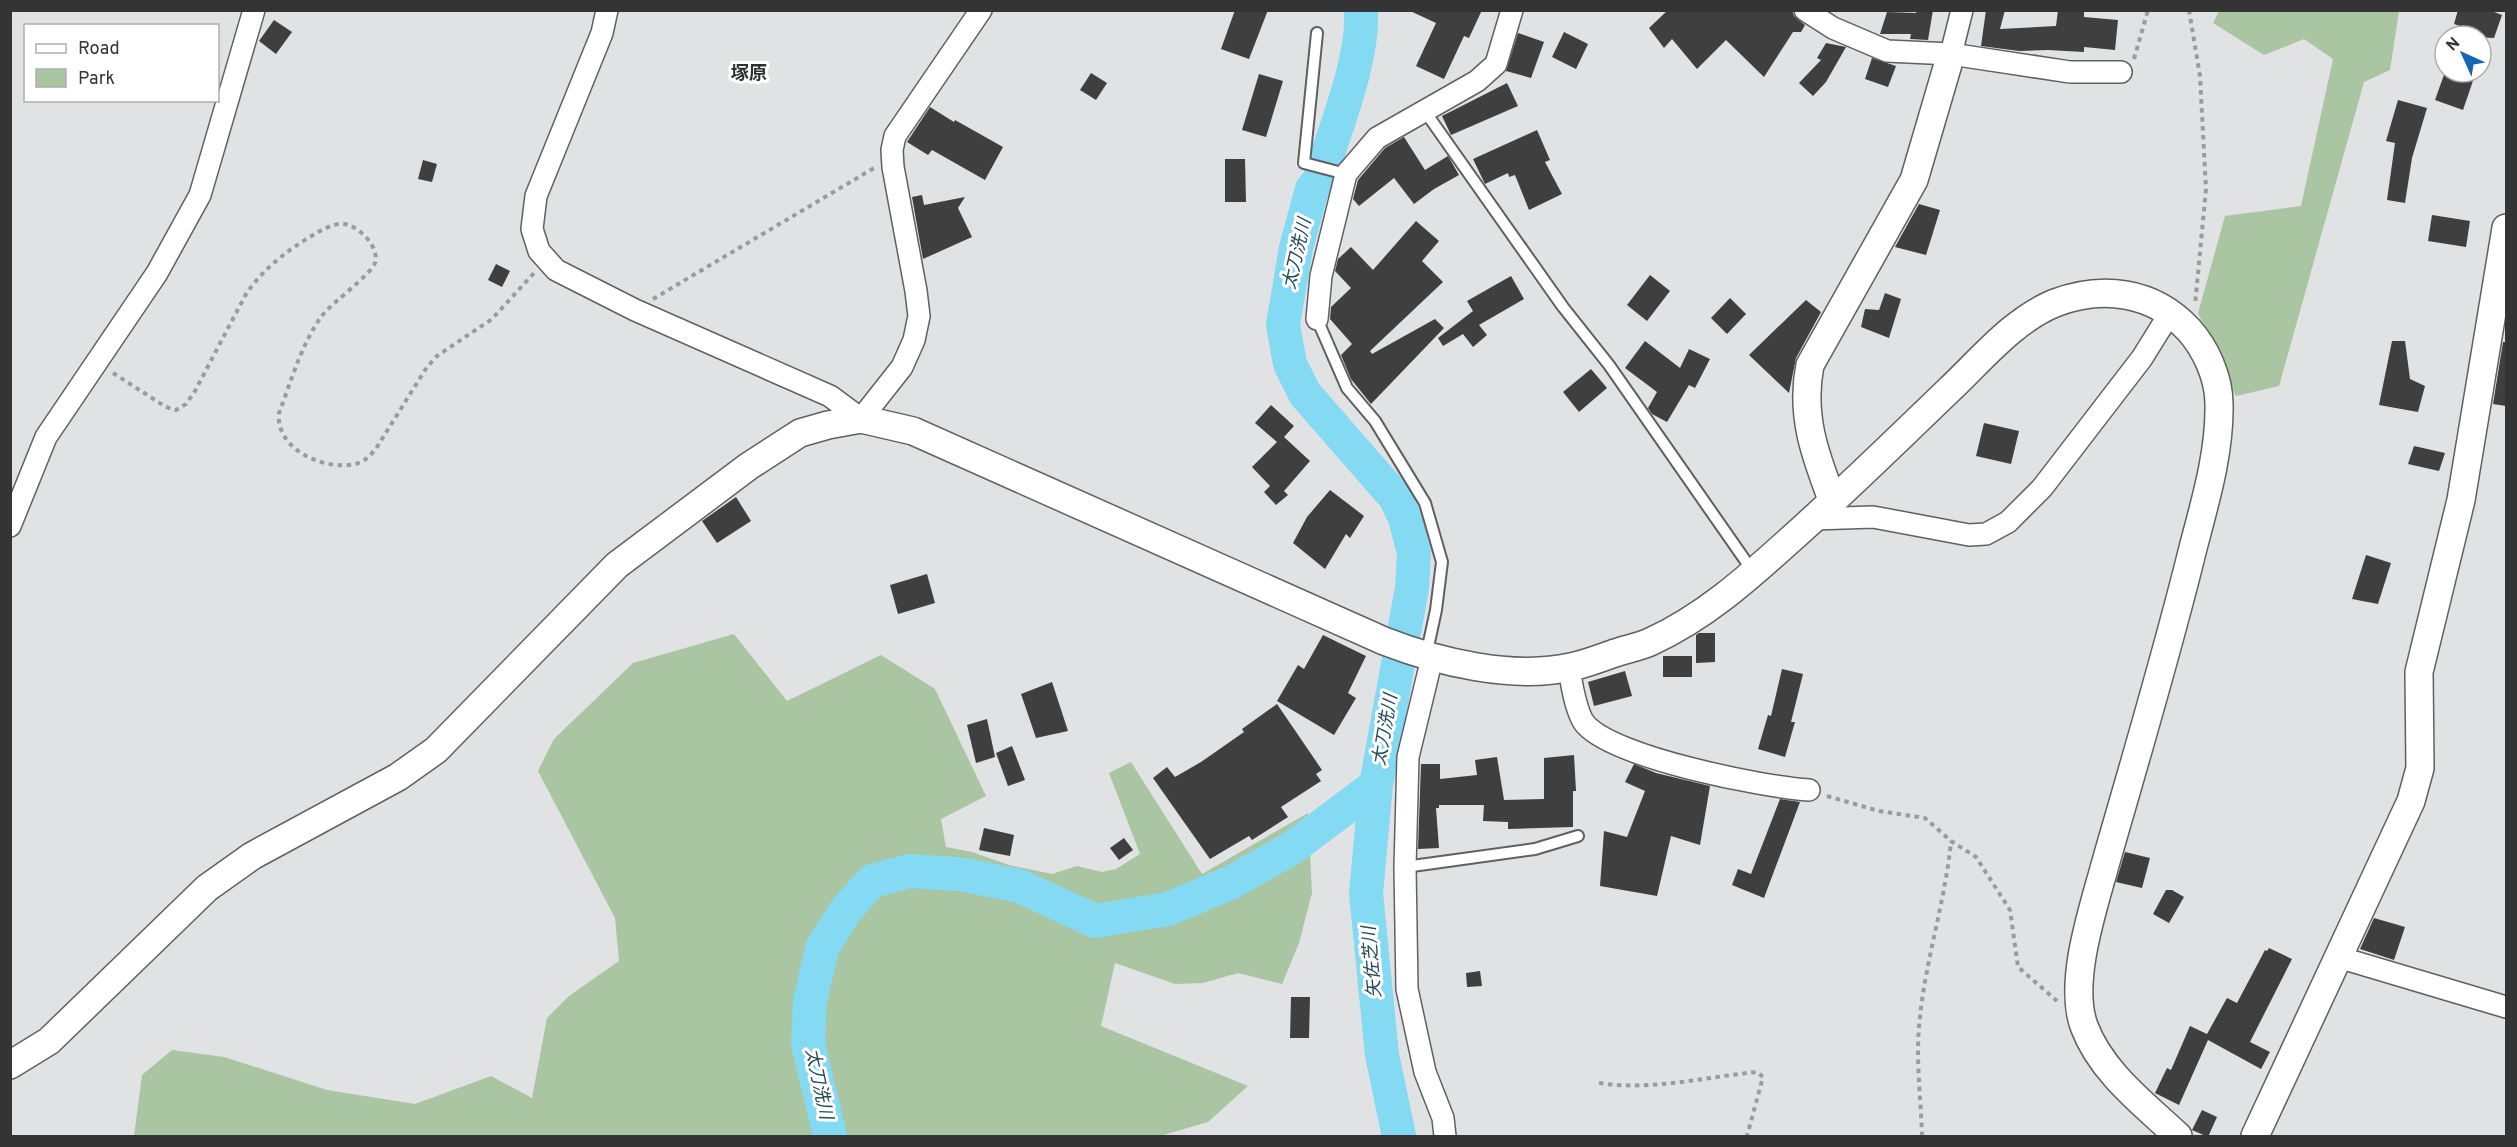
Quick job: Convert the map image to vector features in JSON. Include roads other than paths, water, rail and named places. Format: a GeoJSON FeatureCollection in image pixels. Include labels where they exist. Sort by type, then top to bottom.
{"type":"FeatureCollection","features":[{"type":"Feature","properties":{"kind":"street"},"geometry":{"type":"LineString","coordinates":[[10,526],[46,437],[157,273],[200,195],[254,10]]}},
{"type":"Feature","properties":{"kind":"street"},"geometry":{"type":"LineString","coordinates":[[607,10],[602,33],[536,196],[532,229],[539,251],[556,270],[635,310],[831,396],[861,419]]}},
{"type":"Feature","properties":{"kind":"street"},"geometry":{"type":"LineString","coordinates":[[861,419],[902,367],[914,340],[919,316],[892,150],[895,136],[981,10]]}},
{"type":"Feature","properties":{"kind":"street"},"geometry":{"type":"LineString","coordinates":[[1317,319],[1321,276],[1346,174],[1377,138],[1477,81],[1496,64],[1512,10]]}},
{"type":"Feature","properties":{"kind":"street"},"geometry":{"type":"LineString","coordinates":[[1805,10],[1833,28],[1887,51],[1951,54],[2070,72],[2121,72]]}},
{"type":"Feature","properties":{"kind":"street"},"geometry":{"type":"LineString","coordinates":[[1823,510],[1809,427],[1806,388],[1810,365],[1914,180],[1962,10]]}},
{"type":"Feature","properties":{"kind":"street"},"geometry":{"type":"LineString","coordinates":[[2255,1137],[2411,801],[2420,768],[2419,672],[2461,500],[2506,228]]}},
{"type":"Feature","properties":{"kind":"street"},"geometry":{"type":"LineString","coordinates":[[10,1065],[49,1041],[207,888],[252,855],[398,777],[436,750],[617,565],[741,472],[800,433],[861,419],[913,431],[1383,641],[1426,656],[1481,668],[1531,670],[1570,668],[1648,642],[1699,615],[1754,573],[2015,327],[2051,304],[2089,293],[2127,293],[2179,321],[2207,354],[2219,402],[2212,469],[2187,575],[2091,917],[2079,977],[2083,1024],[2102,1059],[2126,1087],[2178,1137]]}},
{"type":"Feature","properties":{"kind":"street"},"geometry":{"type":"LineString","coordinates":[[1823,510],[1969,535],[1986,534],[2008,522],[2042,488],[2142,358],[2179,321]]}},
{"type":"Feature","properties":{"kind":"street"},"geometry":{"type":"LineString","coordinates":[[1426,656],[1408,757],[1405,867],[1407,990],[1425,1072],[1443,1118],[1445,1137]]}},
{"type":"Feature","properties":{"kind":"street"},"geometry":{"type":"LineString","coordinates":[[1570,668],[1570,679],[1584,724],[1623,747],[1673,763],[1783,788],[1809,790]]}},
{"type":"Feature","properties":{"kind":"street"},"geometry":{"type":"LineString","coordinates":[[2337,957],[2506,1007]]}},
{"type":"Feature","properties":{"kind":"lane"},"geometry":{"type":"LineString","coordinates":[[1317,33],[1304,163],[1346,174]]}},
{"type":"Feature","properties":{"kind":"lane"},"geometry":{"type":"LineString","coordinates":[[1423,110],[1563,307],[1609,365],[1754,573]]}},
{"type":"Feature","properties":{"kind":"lane"},"geometry":{"type":"LineString","coordinates":[[1317,319],[1347,388],[1374,422],[1425,503],[1442,562],[1436,610],[1426,656]]}},
{"type":"Feature","properties":{"kind":"lane"},"geometry":{"type":"LineString","coordinates":[[1405,867],[1535,849],[1578,836]]}},
{"type":"Feature","properties":{"kind":"waterway","name":"太刀洗川"},"geometry":{"type":"LineString","coordinates":[[1361,10],[1361,30],[1353,73],[1319,181],[1312,189],[1296,248],[1283,325],[1290,364],[1305,394],[1395,497],[1405,518],[1414,553],[1412,588],[1376,785],[1366,893],[1382,1055],[1399,1136]]}},
{"type":"Feature","properties":{"kind":"waterway","name":"太刀洗川"},"geometry":{"type":"LineString","coordinates":[[830,1136],[808,1044],[810,1001],[822,948],[846,910],[872,881],[910,871],[960,874],[1019,886],[1095,921],[1168,909],[1232,882],[1292,848],[1376,785]]}},
{"type":"Feature","properties":{"kind":"district","name":"塚原"},"geometry":{"type":"Point","coordinates":[749,74]}},
{"type":"Feature","properties":{"kind":"water label","name":"矢佐芝川"},"geometry":{"type":"Point","coordinates":[1373,962]}}]}
